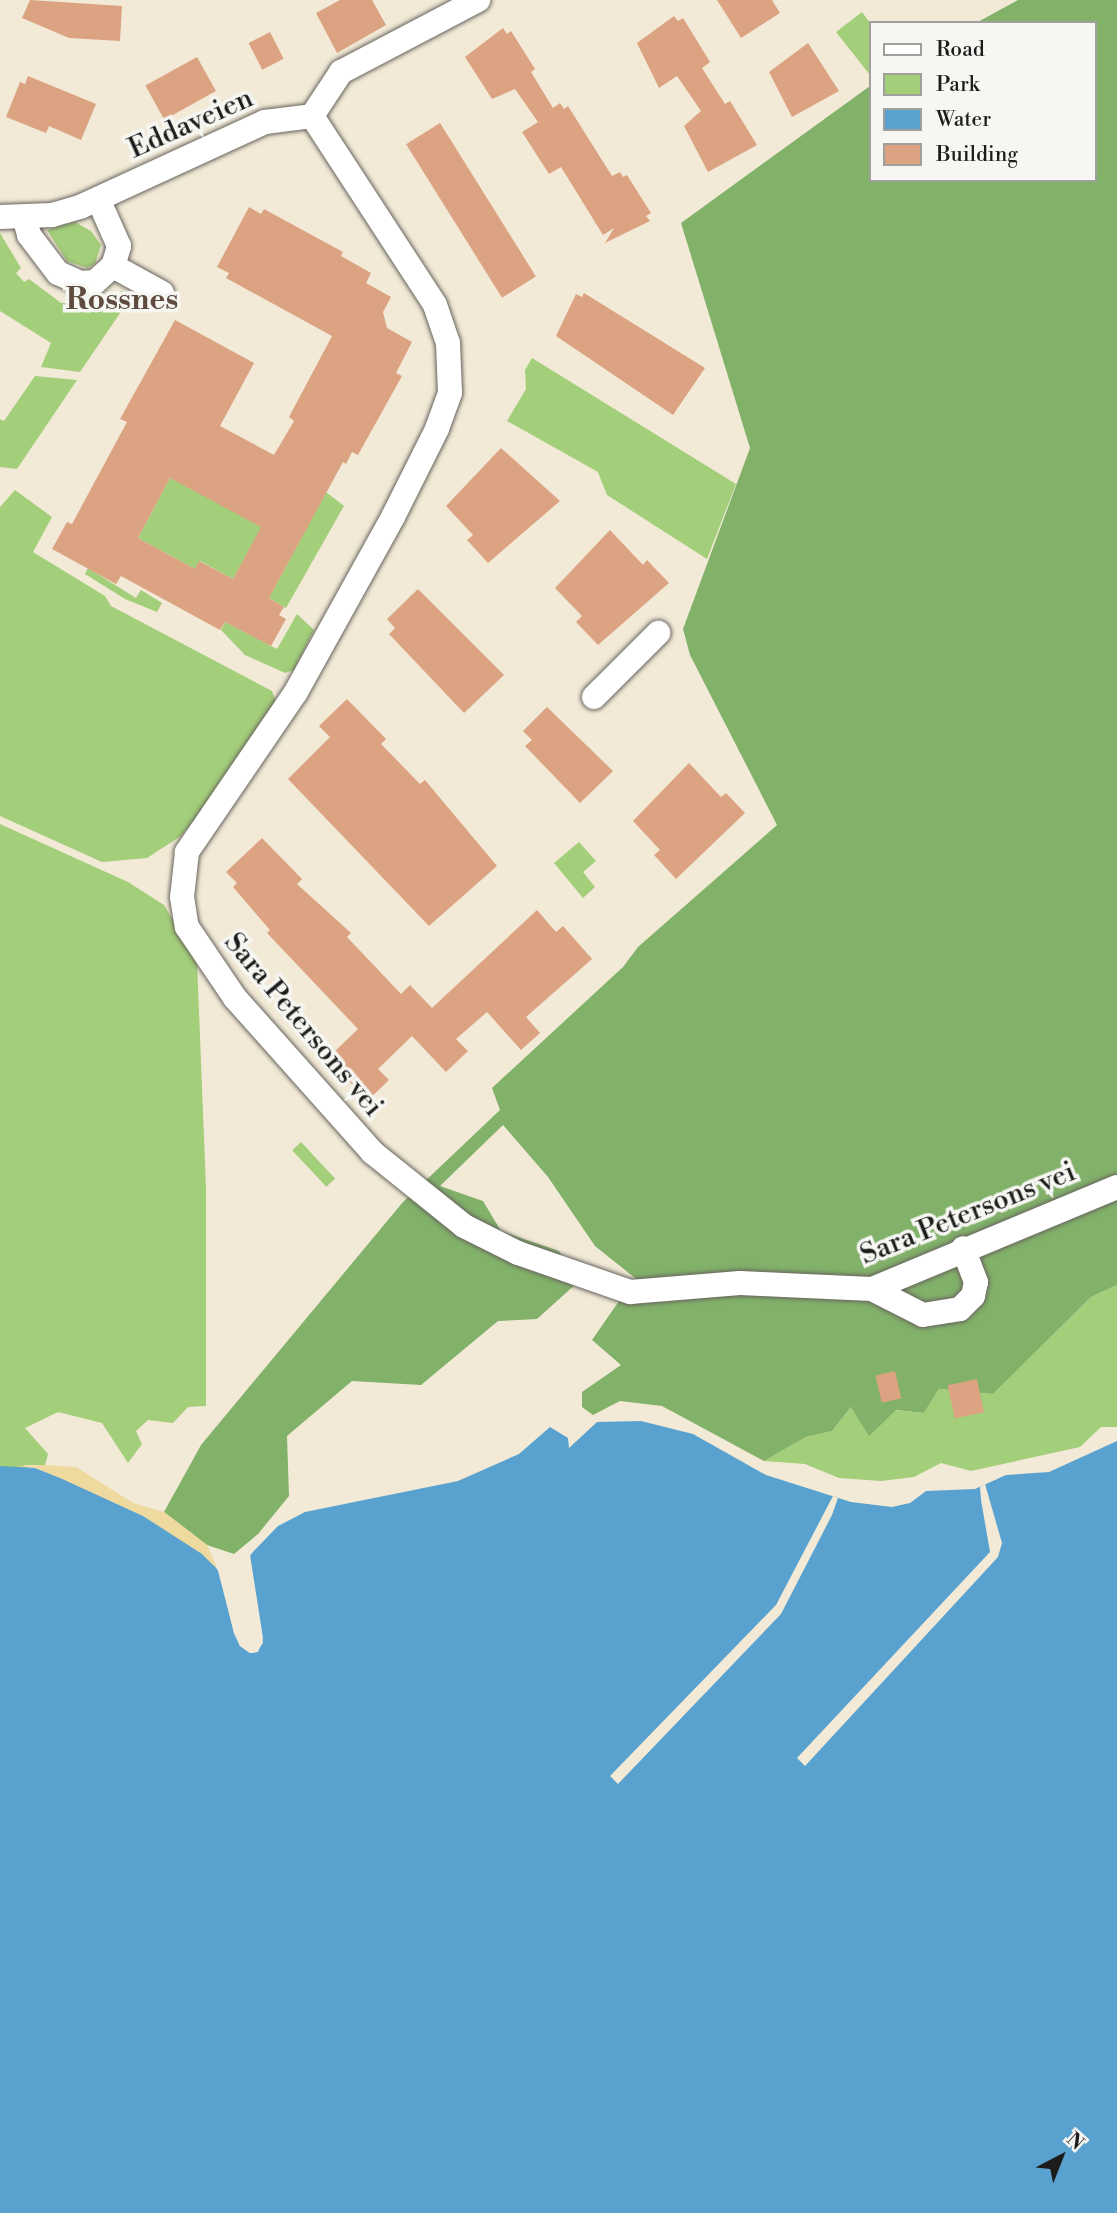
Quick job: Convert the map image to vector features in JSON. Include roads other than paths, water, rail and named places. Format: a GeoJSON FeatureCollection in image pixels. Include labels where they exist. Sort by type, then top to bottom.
{"type":"FeatureCollection","features":[{"type":"Feature","properties":{"kind":"street"},"geometry":{"type":"LineString","coordinates":[[312,116],[341,72],[478,0]]}},
{"type":"Feature","properties":{"kind":"street","name":"Eddaveien"},"geometry":{"type":"LineString","coordinates":[[12,217],[52,215],[99,201],[265,122],[312,116]]}},
{"type":"Feature","properties":{"kind":"street","name":"Sara Petersons vei"},"geometry":{"type":"LineString","coordinates":[[312,116],[435,305],[448,343],[450,393],[437,429],[393,517],[296,692],[192,841],[182,897],[187,927],[235,998],[339,1118],[384,1163],[480,1236],[592,1282],[629,1292],[740,1283],[872,1289],[963,1248],[1117,1188]]}},
{"type":"Feature","properties":{"kind":"street"},"geometry":{"type":"LineString","coordinates":[[99,201],[119,246],[113,266],[162,293]]}},
{"type":"Feature","properties":{"kind":"street","name":"Eddaveien"},"geometry":{"type":"LineString","coordinates":[[12,217],[65,278],[95,282],[113,266]]}},
{"type":"Feature","properties":{"kind":"street"},"geometry":{"type":"LineString","coordinates":[[594,696],[658,633]]}},
{"type":"Feature","properties":{"kind":"street"},"geometry":{"type":"LineString","coordinates":[[872,1289],[923,1315],[960,1309],[968,1304],[976,1282],[963,1248]]}},
{"type":"Feature","properties":{"kind":"water"},"geometry":{"type":"Polygon","coordinates":[[[641,1421],[693,1434],[766,1475],[851,1502],[892,1507],[910,1503],[926,1491],[975,1489],[1006,1475],[1049,1472],[1117,1441],[1117,2213],[0,2213],[0,1466],[35,1468],[60,1478],[143,1516],[202,1554],[220,1572],[234,1633],[240,1646],[250,1653],[258,1652],[263,1638],[250,1555],[278,1526],[305,1512],[458,1481],[519,1454],[550,1427],[568,1438],[569,1448],[597,1422],[641,1421]]]}},
{"type":"Feature","properties":{"kind":"district","name":"Rossnes"},"geometry":{"type":"Point","coordinates":[122,300]}}]}
